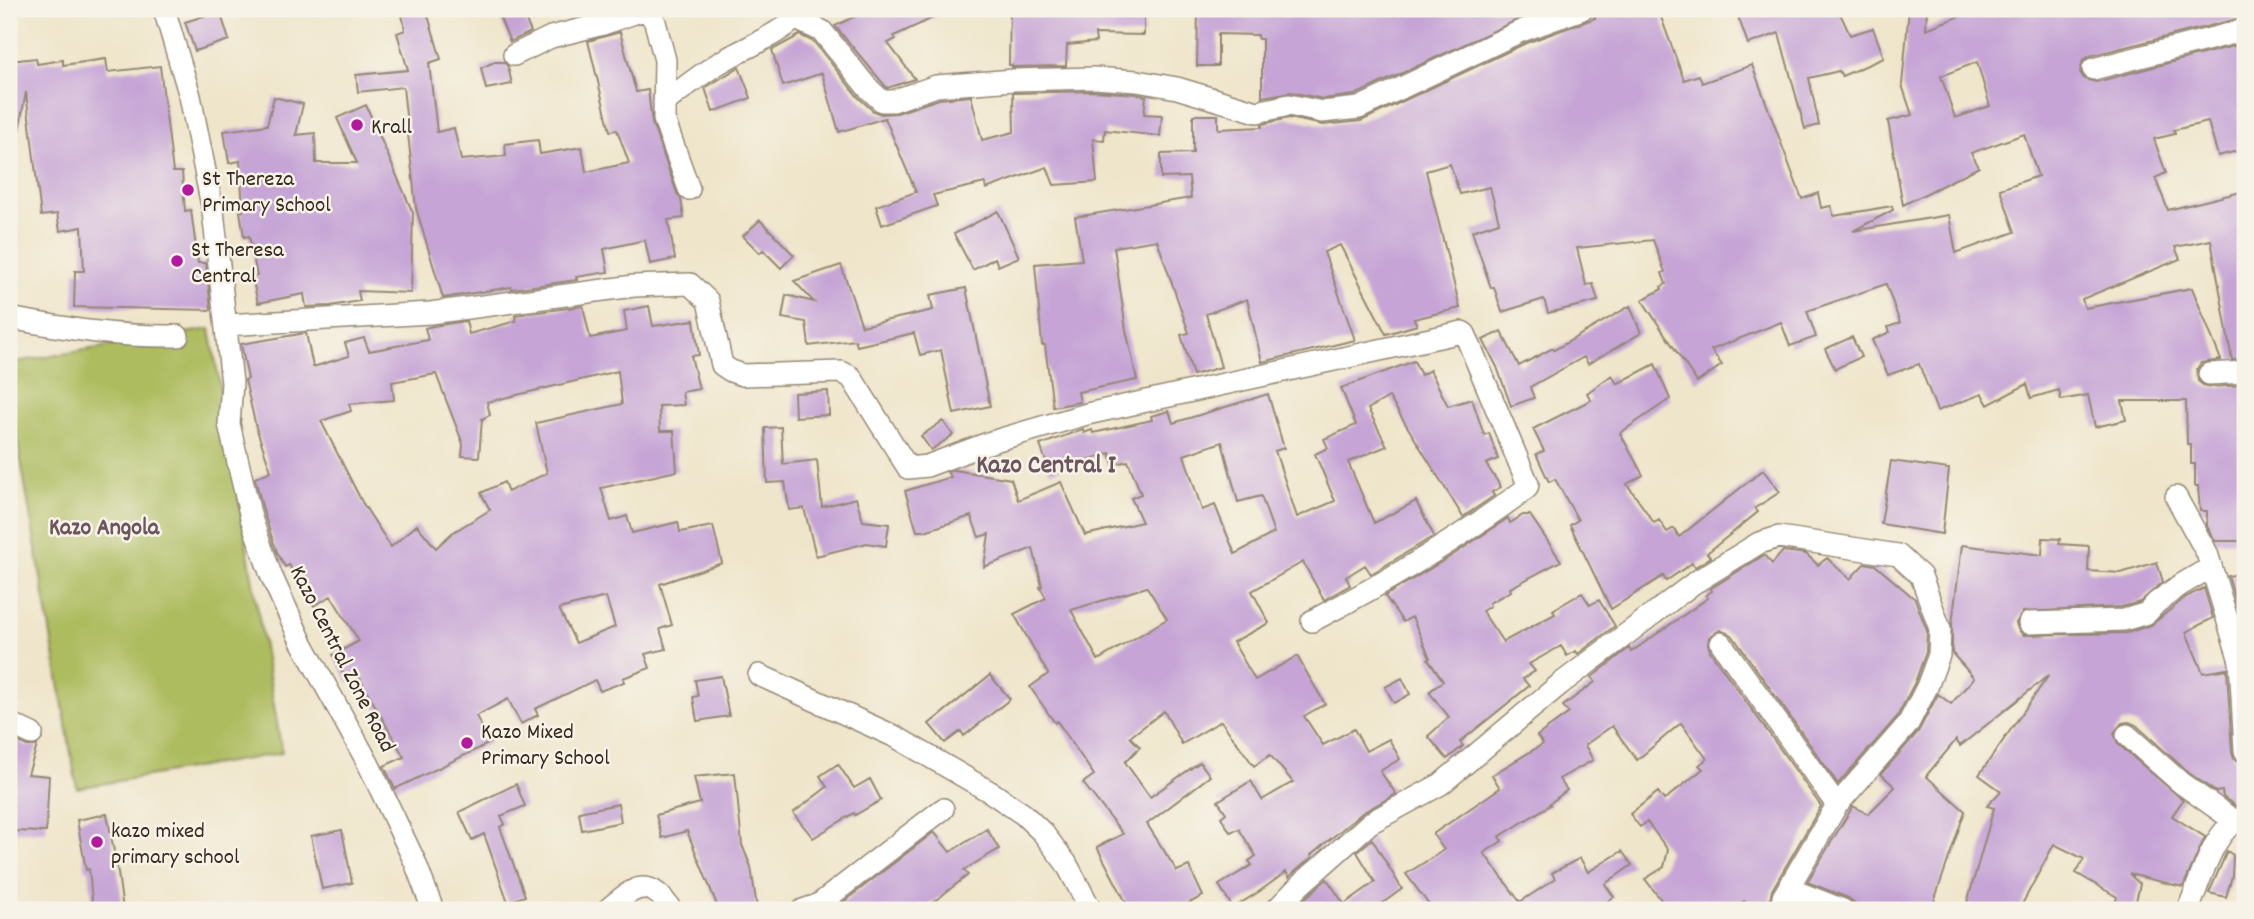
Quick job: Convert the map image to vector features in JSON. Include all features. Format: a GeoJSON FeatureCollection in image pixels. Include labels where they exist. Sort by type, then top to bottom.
{"type":"FeatureCollection","features":[{"type":"Feature","properties":{"kind":"street"},"geometry":{"type":"LineString","coordinates":[[514,55],[551,37],[647,9],[655,22],[665,60],[664,119],[689,189]]}},
{"type":"Feature","properties":{"kind":"street"},"geometry":{"type":"LineString","coordinates":[[664,103],[724,60],[765,39],[801,14],[822,31],[862,82],[882,102],[893,101],[936,86],[1094,78],[1137,81],[1177,88],[1256,112],[1289,105],[1322,112],[1359,108],[1521,30],[1582,9]]}},
{"type":"Feature","properties":{"kind":"street","name":"Kazo Central Zone Road"},"geometry":{"type":"LineString","coordinates":[[172,10],[213,211],[232,383],[229,424],[251,518],[267,563],[301,641],[368,763],[415,862],[433,910]]}},
{"type":"Feature","properties":{"kind":"street"},"geometry":{"type":"LineString","coordinates":[[2093,69],[2245,30]]}},
{"type":"Feature","properties":{"kind":"street"},"geometry":{"type":"LineString","coordinates":[[226,325],[429,313],[634,286],[690,284],[708,301],[722,365],[743,375],[841,372],[851,377],[908,468],[927,466],[991,442],[1087,414],[1462,332],[1476,358],[1528,484],[1527,488],[1477,525],[1370,591],[1312,621]]}},
{"type":"Feature","properties":{"kind":"street"},"geometry":{"type":"LineString","coordinates":[[9,318],[108,335],[178,336]]}},
{"type":"Feature","properties":{"kind":"street"},"geometry":{"type":"LineString","coordinates":[[2209,374],[2245,372]]}},
{"type":"Feature","properties":{"kind":"street"},"geometry":{"type":"LineString","coordinates":[[2176,497],[2207,553],[2242,661],[2245,751]]}},
{"type":"Feature","properties":{"kind":"street"},"geometry":{"type":"LineString","coordinates":[[1276,910],[1370,823],[1441,784],[1559,685],[1694,583],[1759,543],[1779,537],[1898,555],[1921,576],[1940,629],[1939,655],[1927,687],[1908,724],[1837,805],[1782,904]]}},
{"type":"Feature","properties":{"kind":"street"},"geometry":{"type":"LineString","coordinates":[[2029,623],[2124,620],[2136,617],[2147,613],[2179,586],[2211,567]]}},
{"type":"Feature","properties":{"kind":"street"},"geometry":{"type":"LineString","coordinates":[[1721,642],[1837,805]]}},
{"type":"Feature","properties":{"kind":"street"},"geometry":{"type":"LineString","coordinates":[[759,676],[896,737],[1023,814],[1043,833],[1066,863],[1091,910]]}},
{"type":"Feature","properties":{"kind":"street"},"geometry":{"type":"LineString","coordinates":[[9,723],[32,734]]}},
{"type":"Feature","properties":{"kind":"street"},"geometry":{"type":"LineString","coordinates":[[2127,735],[2180,783],[2241,819]]}},
{"type":"Feature","properties":{"kind":"street"},"geometry":{"type":"LineString","coordinates":[[803,910],[818,905],[943,808]]}},
{"type":"Feature","properties":{"kind":"street"},"geometry":{"type":"LineString","coordinates":[[2188,910],[2216,844],[2228,826],[2241,819]]}},
{"type":"Feature","properties":{"kind":"street"},"geometry":{"type":"LineString","coordinates":[[607,910],[633,889],[643,888],[655,890],[671,910]]}},
{"type":"Feature","properties":{"kind":"street"},"geometry":{"type":"LineString","coordinates":[[1782,904],[1800,893],[1843,910]]}},
{"type":"Feature","properties":{"kind":"green space"},"geometry":{"type":"Polygon","coordinates":[[[210,329],[282,753],[77,788],[9,391],[9,363],[210,329]]]}},
{"type":"Feature","properties":{"kind":"building"},"geometry":{"type":"Polygon","coordinates":[[[401,9],[426,9],[441,59],[429,63],[437,132],[454,128],[461,160],[506,156],[505,144],[538,140],[540,154],[582,147],[586,172],[629,163],[617,130],[610,131],[588,41],[620,32],[636,92],[648,90],[652,123],[681,199],[684,218],[668,220],[675,259],[650,264],[645,240],[604,249],[608,272],[576,277],[577,280],[443,298],[416,208],[403,87],[358,92],[356,75],[408,70],[397,33],[405,30],[401,9]]]}},
{"type":"Feature","properties":{"kind":"building"},"geometry":{"type":"Polygon","coordinates":[[[496,9],[521,9],[531,32],[510,42],[496,9]]]}},
{"type":"Feature","properties":{"kind":"building"},"geometry":{"type":"Polygon","coordinates":[[[870,9],[952,9],[894,36],[896,39],[888,43],[915,79],[887,88],[835,26],[870,9]]]}},
{"type":"Feature","properties":{"kind":"building"},"geometry":{"type":"Polygon","coordinates":[[[1010,9],[1144,9],[1144,35],[1095,34],[1096,42],[1067,45],[1066,66],[1012,67],[1009,65],[1010,9]]]}},
{"type":"Feature","properties":{"kind":"building"},"geometry":{"type":"Polygon","coordinates":[[[1198,9],[1252,10],[1251,14],[1285,12],[1285,16],[1348,9],[1527,9],[1528,15],[1355,95],[1323,99],[1291,92],[1262,97],[1262,39],[1258,39],[1258,35],[1218,34],[1218,66],[1197,66],[1198,9]]]}},
{"type":"Feature","properties":{"kind":"building"},"geometry":{"type":"Polygon","coordinates":[[[1595,9],[1658,9],[1684,80],[1699,75],[1702,83],[1752,65],[1802,199],[1818,193],[1821,208],[1831,206],[1834,216],[1892,206],[1893,210],[1853,231],[1949,215],[1956,253],[2015,232],[2000,189],[2038,176],[2024,134],[1971,153],[1979,167],[1903,205],[1888,121],[1912,115],[1902,85],[1909,9],[1927,9],[1926,29],[1979,9],[2245,9],[2245,17],[2090,56],[2083,60],[2080,72],[2084,79],[2096,82],[2245,43],[2245,149],[2218,156],[2208,122],[2174,130],[2175,134],[2154,139],[2166,173],[2155,178],[2168,210],[2245,191],[2245,359],[2232,360],[2211,240],[2175,247],[2180,259],[2082,299],[2085,308],[2192,288],[2221,360],[2201,363],[2197,369],[2198,381],[2209,387],[2245,385],[2245,541],[2215,541],[2207,526],[2207,511],[2200,511],[2198,486],[2195,486],[2195,464],[2191,464],[2191,444],[2187,444],[2186,401],[2122,401],[2126,420],[2095,427],[2088,395],[2061,400],[2059,390],[2031,398],[2027,384],[1988,405],[1982,394],[1937,411],[1919,364],[1888,375],[1872,340],[1890,332],[1888,327],[1900,323],[1886,284],[1807,311],[1816,337],[1790,346],[1781,322],[1711,350],[1722,365],[1697,382],[1642,300],[1666,284],[1662,273],[1665,272],[1653,240],[1577,248],[1586,285],[1593,284],[1598,301],[1548,313],[1544,299],[1502,312],[1472,231],[1499,222],[1490,187],[1460,194],[1450,164],[1426,171],[1460,308],[1414,319],[1417,325],[1386,334],[1340,245],[1324,252],[1355,340],[1262,362],[1247,299],[1206,314],[1221,367],[1193,375],[1181,335],[1189,333],[1157,240],[1114,247],[1126,330],[1137,380],[1078,392],[1080,402],[1053,407],[1045,345],[1042,345],[1035,264],[1082,260],[1075,217],[1191,198],[1189,177],[1161,178],[1161,154],[1193,153],[1193,115],[1218,115],[1218,129],[1262,127],[1262,124],[1289,118],[1323,125],[1361,121],[1526,43],[1595,18],[1595,9]],[[1977,62],[1941,76],[1955,118],[1990,106],[1977,62]]]}},
{"type":"Feature","properties":{"kind":"building"},"geometry":{"type":"Polygon","coordinates":[[[1758,9],[1838,9],[1850,35],[1873,28],[1884,58],[1842,76],[1839,71],[1809,78],[1819,125],[1805,129],[1779,33],[1748,44],[1738,16],[1758,9]]]}},
{"type":"Feature","properties":{"kind":"building"},"geometry":{"type":"Polygon","coordinates":[[[220,11],[229,40],[195,51],[185,22],[220,11]]]}},
{"type":"Feature","properties":{"kind":"building"},"geometry":{"type":"Polygon","coordinates":[[[800,35],[814,42],[858,97],[873,111],[881,114],[897,113],[939,99],[971,96],[982,140],[1014,132],[1013,93],[1094,91],[1135,94],[1146,96],[1144,114],[1162,115],[1160,136],[1105,130],[1104,140],[1093,139],[1097,182],[1054,185],[1047,167],[986,189],[985,183],[933,195],[937,206],[882,225],[876,206],[916,192],[885,118],[839,132],[822,73],[783,86],[772,50],[800,35]]]}},
{"type":"Feature","properties":{"kind":"building"},"geometry":{"type":"Polygon","coordinates":[[[36,58],[37,64],[63,60],[63,65],[106,59],[108,72],[160,66],[173,172],[182,172],[185,211],[191,210],[198,263],[206,263],[211,310],[74,307],[75,271],[84,271],[82,227],[60,231],[57,214],[41,216],[26,92],[19,130],[9,130],[9,61],[36,58]]]}},
{"type":"Feature","properties":{"kind":"building"},"geometry":{"type":"Polygon","coordinates":[[[494,62],[504,62],[512,84],[486,89],[481,68],[494,62]]]}},
{"type":"Feature","properties":{"kind":"building"},"geometry":{"type":"Polygon","coordinates":[[[739,67],[751,98],[713,112],[705,88],[739,67]]]}},
{"type":"Feature","properties":{"kind":"building"},"geometry":{"type":"Polygon","coordinates":[[[274,97],[303,104],[296,135],[315,133],[316,163],[357,163],[337,118],[366,105],[413,213],[411,293],[358,291],[360,301],[330,306],[306,307],[304,294],[258,303],[252,277],[257,276],[249,236],[244,237],[240,211],[243,211],[240,161],[229,163],[224,131],[267,125],[274,97]]]}},
{"type":"Feature","properties":{"kind":"building"},"geometry":{"type":"Polygon","coordinates":[[[998,211],[1019,257],[998,266],[995,258],[973,270],[954,234],[998,211]]]}},
{"type":"Feature","properties":{"kind":"building"},"geometry":{"type":"Polygon","coordinates":[[[760,220],[794,255],[781,268],[763,250],[760,253],[743,236],[760,220]]]}},
{"type":"Feature","properties":{"kind":"building"},"geometry":{"type":"Polygon","coordinates":[[[841,265],[862,326],[933,310],[930,295],[966,288],[990,406],[954,414],[941,350],[920,355],[914,333],[857,346],[855,340],[809,346],[806,322],[782,318],[786,295],[814,302],[794,281],[841,265]]]}},
{"type":"Feature","properties":{"kind":"building"},"geometry":{"type":"Polygon","coordinates":[[[583,306],[590,338],[627,331],[624,311],[649,306],[653,326],[694,320],[699,355],[691,356],[699,389],[682,392],[684,405],[659,406],[660,431],[674,431],[677,471],[601,488],[611,521],[627,516],[632,533],[678,522],[680,532],[713,526],[722,563],[660,584],[672,625],[660,629],[666,649],[645,654],[650,668],[623,678],[624,682],[600,691],[595,680],[535,709],[538,715],[521,724],[508,699],[476,716],[490,743],[395,789],[384,766],[404,757],[359,677],[348,683],[333,655],[359,641],[331,596],[314,606],[289,565],[285,567],[277,552],[255,478],[271,471],[256,427],[245,380],[248,379],[241,344],[306,333],[313,367],[349,356],[345,343],[364,338],[369,351],[428,340],[425,328],[433,326],[466,321],[469,334],[516,321],[515,315],[583,306]],[[618,371],[487,402],[490,415],[482,419],[479,457],[462,456],[463,444],[436,374],[392,382],[394,400],[349,404],[351,411],[321,421],[362,502],[391,547],[417,525],[436,548],[452,533],[490,510],[481,493],[504,482],[508,492],[547,473],[536,423],[622,404],[618,371]],[[606,597],[559,609],[576,643],[615,627],[606,597]]]}},
{"type":"Feature","properties":{"kind":"building"},"geometry":{"type":"Polygon","coordinates":[[[1630,306],[1641,333],[1588,364],[1584,357],[1530,387],[1534,398],[1511,406],[1497,367],[1483,340],[1501,331],[1519,366],[1553,348],[1554,350],[1630,306]]]}},
{"type":"Feature","properties":{"kind":"building"},"geometry":{"type":"Polygon","coordinates":[[[1852,337],[1861,357],[1835,369],[1825,349],[1852,337]]]}},
{"type":"Feature","properties":{"kind":"building"},"geometry":{"type":"Polygon","coordinates":[[[1414,361],[1421,375],[1430,370],[1448,406],[1472,399],[1484,435],[1489,433],[1498,459],[1486,464],[1501,487],[1492,492],[1494,496],[1463,517],[1389,397],[1368,409],[1387,446],[1348,462],[1374,523],[1416,501],[1434,536],[1371,574],[1365,565],[1346,577],[1350,585],[1324,600],[1303,562],[1252,591],[1269,623],[1233,642],[1255,680],[1297,656],[1325,704],[1304,716],[1323,745],[1354,729],[1366,751],[1389,739],[1400,759],[1380,771],[1396,794],[1362,813],[1289,877],[1286,872],[1233,908],[1219,885],[1252,865],[1249,861],[1256,856],[1239,829],[1230,832],[1221,817],[1226,813],[1218,801],[1251,781],[1262,800],[1293,782],[1270,755],[1254,766],[1221,721],[1182,744],[1164,711],[1130,737],[1140,747],[1125,762],[1150,797],[1200,762],[1210,776],[1147,824],[1177,871],[1189,866],[1203,896],[1175,910],[1130,910],[1097,847],[1123,834],[1083,783],[1094,775],[1030,687],[1048,674],[1014,614],[1046,598],[1040,587],[1042,586],[1033,548],[984,567],[989,534],[979,537],[971,516],[925,531],[917,531],[905,491],[951,477],[947,472],[954,470],[1011,479],[1018,500],[1061,482],[1085,535],[1142,522],[1131,498],[1141,494],[1128,461],[1113,465],[1110,453],[1050,472],[1040,445],[1083,429],[1084,433],[1092,430],[1093,433],[1152,420],[1151,416],[1169,411],[1173,423],[1268,394],[1284,448],[1275,451],[1297,517],[1335,501],[1315,454],[1328,448],[1324,439],[1356,425],[1341,388],[1414,361]],[[1222,442],[1184,455],[1202,510],[1215,505],[1235,554],[1274,533],[1261,496],[1238,502],[1222,442]],[[1147,587],[1071,610],[1098,660],[1167,619],[1147,587]]]}},
{"type":"Feature","properties":{"kind":"building"},"geometry":{"type":"Polygon","coordinates":[[[1655,364],[1670,399],[1620,433],[1643,475],[1627,484],[1654,523],[1659,520],[1667,532],[1674,528],[1679,537],[1763,470],[1780,492],[1755,508],[1758,512],[1707,553],[1711,557],[1695,567],[1692,563],[1666,581],[1663,576],[1611,609],[1570,525],[1578,520],[1555,479],[1549,482],[1536,454],[1544,451],[1533,429],[1591,400],[1587,393],[1612,375],[1617,384],[1655,364]]]}},
{"type":"Feature","properties":{"kind":"building"},"geometry":{"type":"Polygon","coordinates":[[[828,391],[829,415],[795,417],[794,393],[828,391]]]}},
{"type":"Feature","properties":{"kind":"building"},"geometry":{"type":"Polygon","coordinates":[[[943,421],[953,435],[931,450],[921,436],[943,421]]]}},
{"type":"Feature","properties":{"kind":"building"},"geometry":{"type":"Polygon","coordinates":[[[781,427],[783,464],[817,460],[822,507],[856,498],[863,521],[889,524],[886,546],[867,543],[816,556],[804,508],[789,510],[785,482],[767,483],[765,428],[781,427]]]}},
{"type":"Feature","properties":{"kind":"building"},"geometry":{"type":"Polygon","coordinates":[[[1891,461],[1949,469],[1942,534],[1881,524],[1891,461]]]}},
{"type":"Feature","properties":{"kind":"building"},"geometry":{"type":"Polygon","coordinates":[[[1523,515],[1530,515],[1561,561],[1510,588],[1511,591],[1489,603],[1490,606],[1482,611],[1503,642],[1555,614],[1553,610],[1582,593],[1590,605],[1599,600],[1615,626],[1578,654],[1576,651],[1567,656],[1561,646],[1529,664],[1535,671],[1523,679],[1529,686],[1460,742],[1463,746],[1447,759],[1428,736],[1449,717],[1429,692],[1443,681],[1428,659],[1430,658],[1412,617],[1403,622],[1385,596],[1508,518],[1510,523],[1523,515]]]}},
{"type":"Feature","properties":{"kind":"building"},"geometry":{"type":"Polygon","coordinates":[[[2043,538],[2060,539],[2059,544],[2089,546],[2088,571],[2121,573],[2157,562],[2163,582],[2140,602],[2122,607],[2023,612],[2016,623],[2023,635],[2127,633],[2151,625],[2186,597],[2204,588],[2213,618],[2186,632],[2203,673],[2227,669],[2232,752],[2234,759],[2245,764],[2245,802],[2236,806],[2223,797],[2222,791],[2216,792],[2189,773],[2136,725],[2122,723],[2114,733],[2118,744],[2183,800],[2172,816],[2205,837],[2183,887],[2129,874],[2140,884],[2134,910],[2113,910],[2117,897],[2076,873],[2084,859],[2054,844],[2019,910],[1965,910],[1994,808],[1987,806],[2001,791],[1979,775],[2049,675],[1960,746],[1956,740],[1926,776],[1965,811],[1931,910],[1856,910],[1854,902],[1848,898],[1807,882],[1853,806],[1868,814],[1895,787],[1881,774],[1918,732],[1938,694],[1951,704],[1974,678],[1952,653],[1952,624],[1962,545],[2042,555],[2043,538]]]}},
{"type":"Feature","properties":{"kind":"building"},"geometry":{"type":"Polygon","coordinates":[[[1783,551],[1806,554],[1818,565],[1827,558],[1850,579],[1865,563],[1875,565],[1915,599],[1927,631],[1926,652],[1915,682],[1897,717],[1838,784],[1732,635],[1720,630],[1709,637],[1710,651],[1821,806],[1772,890],[1769,905],[1763,910],[1753,910],[1744,901],[1733,910],[1669,910],[1645,879],[1664,867],[1668,850],[1647,822],[1640,827],[1630,814],[1658,792],[1664,800],[1703,769],[1699,765],[1707,759],[1681,723],[1637,760],[1612,726],[1585,745],[1593,760],[1559,779],[1567,790],[1550,805],[1499,837],[1502,841],[1484,853],[1520,902],[1555,879],[1552,873],[1580,858],[1588,872],[1622,851],[1632,865],[1605,884],[1614,897],[1594,910],[1433,910],[1406,874],[1444,850],[1433,834],[1500,788],[1492,775],[1543,744],[1537,736],[1569,713],[1563,706],[1595,682],[1592,677],[1629,648],[1631,652],[1708,598],[1706,595],[1712,591],[1710,589],[1764,555],[1772,564],[1783,551]]]}},
{"type":"Feature","properties":{"kind":"building"},"geometry":{"type":"Polygon","coordinates":[[[2245,573],[2245,602],[2237,606],[2228,576],[2245,573]]]}},
{"type":"Feature","properties":{"kind":"building"},"geometry":{"type":"Polygon","coordinates":[[[990,675],[1010,699],[964,736],[961,731],[945,743],[929,724],[990,675]]]}},
{"type":"Feature","properties":{"kind":"building"},"geometry":{"type":"Polygon","coordinates":[[[721,676],[729,716],[697,721],[693,697],[698,696],[695,680],[721,676]]]}},
{"type":"Feature","properties":{"kind":"building"},"geometry":{"type":"Polygon","coordinates":[[[1402,678],[1410,694],[1394,703],[1385,687],[1402,678]]]}},
{"type":"Feature","properties":{"kind":"building"},"geometry":{"type":"Polygon","coordinates":[[[9,737],[27,746],[37,746],[28,774],[49,776],[46,832],[11,831],[9,737]]]}},
{"type":"Feature","properties":{"kind":"building"},"geometry":{"type":"Polygon","coordinates":[[[838,764],[854,788],[870,779],[881,800],[813,838],[793,813],[827,787],[820,776],[838,764]]]}},
{"type":"Feature","properties":{"kind":"building"},"geometry":{"type":"Polygon","coordinates":[[[735,773],[742,845],[751,867],[757,908],[719,910],[687,831],[662,838],[656,815],[700,803],[694,777],[735,773]]]}},
{"type":"Feature","properties":{"kind":"building"},"geometry":{"type":"Polygon","coordinates":[[[516,784],[525,806],[501,816],[505,824],[500,827],[525,896],[508,902],[484,834],[472,840],[459,812],[516,784]]]}},
{"type":"Feature","properties":{"kind":"building"},"geometry":{"type":"Polygon","coordinates":[[[618,804],[621,822],[582,830],[579,812],[618,804]]]}},
{"type":"Feature","properties":{"kind":"building"},"geometry":{"type":"Polygon","coordinates":[[[107,814],[123,910],[93,910],[89,869],[86,870],[77,820],[107,814]]]}},
{"type":"Feature","properties":{"kind":"building"},"geometry":{"type":"Polygon","coordinates":[[[987,829],[999,849],[964,870],[968,875],[923,910],[833,910],[934,832],[950,852],[987,829]]]}},
{"type":"Feature","properties":{"kind":"building"},"geometry":{"type":"Polygon","coordinates":[[[342,830],[352,883],[322,889],[311,836],[342,830]]]}},
{"type":"Feature","properties":{"kind":"building"},"geometry":{"type":"Polygon","coordinates":[[[1372,839],[1402,889],[1373,910],[1336,910],[1375,882],[1357,852],[1372,839]]]}},
{"type":"Feature","properties":{"kind":"building"},"geometry":{"type":"Polygon","coordinates":[[[2227,851],[2233,855],[2232,876],[2226,897],[2209,893],[2227,851]]]}},
{"type":"Feature","properties":{"kind":"building"},"geometry":{"type":"Polygon","coordinates":[[[1327,879],[1344,904],[1335,910],[1312,910],[1304,899],[1327,879]]]}},
{"type":"Feature","properties":{"kind":"place","name":"Krall"},"geometry":{"type":"Point","coordinates":[357,125]}},
{"type":"Feature","properties":{"kind":"place","name":"St Thereza Primary School"},"geometry":{"type":"Point","coordinates":[188,190]}},
{"type":"Feature","properties":{"kind":"place","name":"St Theresa Central"},"geometry":{"type":"Point","coordinates":[177,261]}},
{"type":"Feature","properties":{"kind":"place","name":"Kazo Mixed Primary School"},"geometry":{"type":"Point","coordinates":[467,743]}},
{"type":"Feature","properties":{"kind":"place","name":"kazo mixed primary school"},"geometry":{"type":"Point","coordinates":[97,842]}},
{"type":"Feature","properties":{"kind":"district","name":"Kazo Central I"},"geometry":{"type":"Point","coordinates":[1046,463]}},
{"type":"Feature","properties":{"kind":"district","name":"Kazo Angola"},"geometry":{"type":"Point","coordinates":[104,526]}}]}
